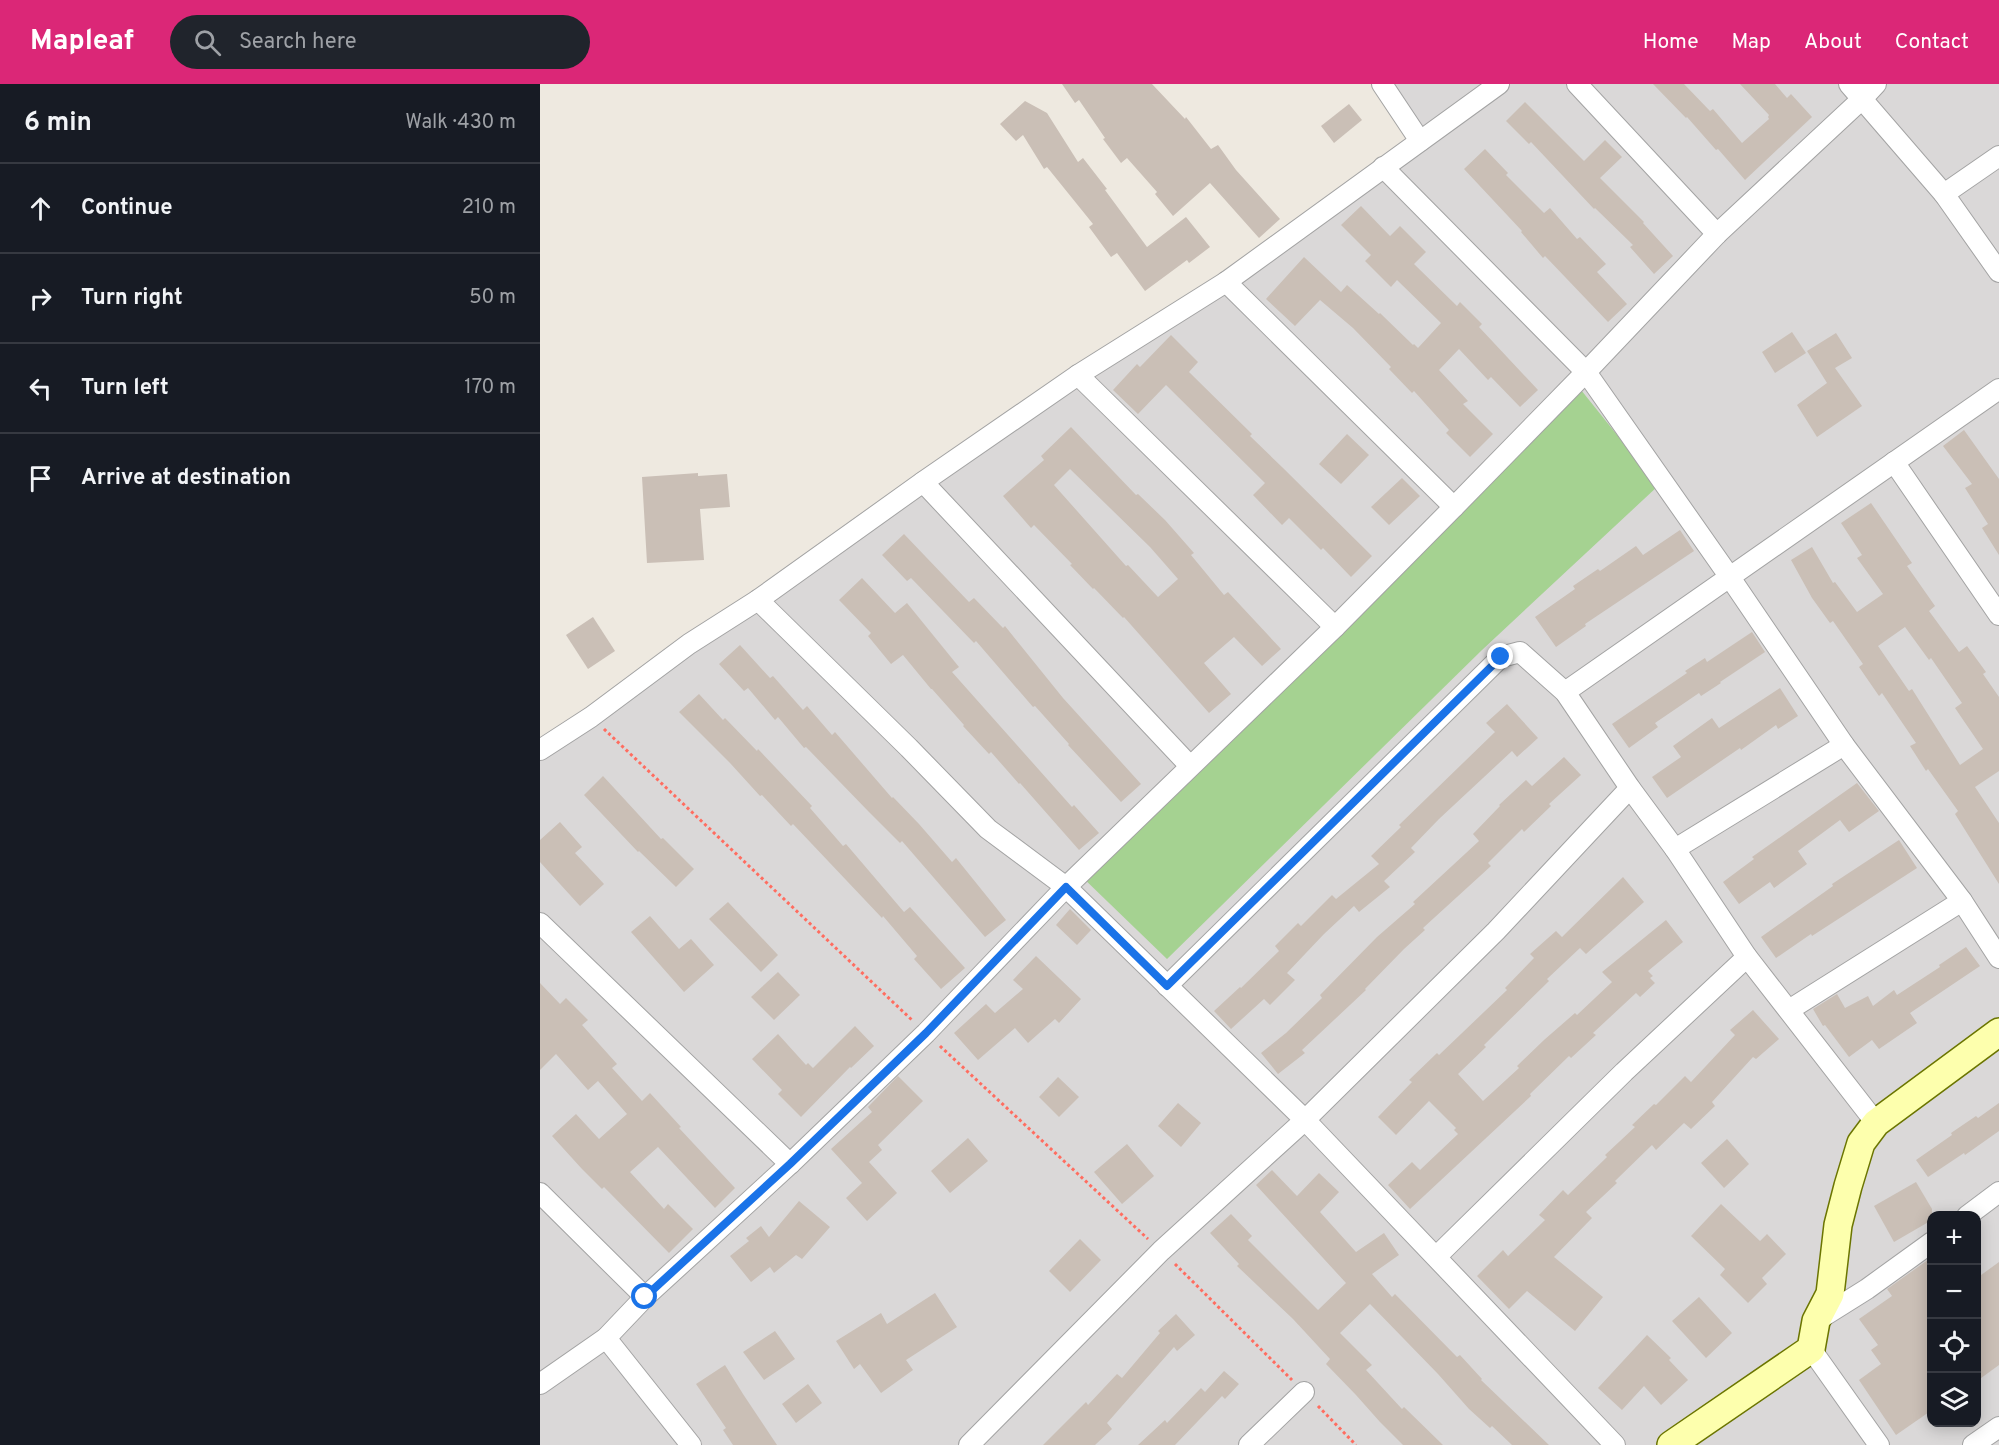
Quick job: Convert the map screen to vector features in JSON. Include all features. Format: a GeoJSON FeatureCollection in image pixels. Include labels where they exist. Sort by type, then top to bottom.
{"type":"FeatureCollection","features":[{"type":"Feature","properties":{"kind":"street"},"geometry":{"type":"LineString","coordinates":[[1382,84],[1419,141]]}},
{"type":"Feature","properties":{"kind":"street"},"geometry":{"type":"LineString","coordinates":[[540,750],[591,717],[689,644],[758,600],[1078,375],[1226,282],[1499,84]]}},
{"type":"Feature","properties":{"kind":"street"},"geometry":{"type":"LineString","coordinates":[[1577,84],[1718,234]]}},
{"type":"Feature","properties":{"kind":"street"},"geometry":{"type":"LineString","coordinates":[[1849,84],[1944,194],[1999,272]]}},
{"type":"Feature","properties":{"kind":"street"},"geometry":{"type":"LineString","coordinates":[[540,1384],[606,1338],[645,1297],[790,1164],[926,1033],[1066,887],[1335,627],[1454,507],[1718,234],[1876,84]]}},
{"type":"Feature","properties":{"kind":"street"},"geometry":{"type":"LineString","coordinates":[[1944,194],[1999,156]]}},
{"type":"Feature","properties":{"kind":"street"},"geometry":{"type":"LineString","coordinates":[[1383,167],[1586,372],[1729,576],[1844,746],[1962,901],[1999,958]]}},
{"type":"Feature","properties":{"kind":"street"},"geometry":{"type":"LineString","coordinates":[[1226,282],[1454,507]]}},
{"type":"Feature","properties":{"kind":"street"},"geometry":{"type":"LineString","coordinates":[[1078,375],[1335,627]]}},
{"type":"Feature","properties":{"kind":"street"},"geometry":{"type":"LineString","coordinates":[[1565,692],[1999,389]]}},
{"type":"Feature","properties":{"kind":"street"},"geometry":{"type":"LineString","coordinates":[[1894,462],[1999,615]]}},
{"type":"Feature","properties":{"kind":"street"},"geometry":{"type":"LineString","coordinates":[[923,482],[1190,766]]}},
{"type":"Feature","properties":{"kind":"street"},"geometry":{"type":"LineString","coordinates":[[758,600],[909,748],[988,830],[1066,887],[1305,1119],[1615,1445]]}},
{"type":"Feature","properties":{"kind":"street"},"geometry":{"type":"LineString","coordinates":[[1167,986],[1501,657],[1521,652],[1565,692],[1747,957],[1876,1123]]}},
{"type":"Feature","properties":{"kind":"street"},"geometry":{"type":"LineString","coordinates":[[1675,849],[1844,746]]}},
{"type":"Feature","properties":{"kind":"street"},"geometry":{"type":"LineString","coordinates":[[969,1445],[1161,1251],[1305,1119],[1496,931],[1630,788]]}},
{"type":"Feature","properties":{"kind":"street"},"geometry":{"type":"LineString","coordinates":[[1789,1010],[1962,901]]}},
{"type":"Feature","properties":{"kind":"street"},"geometry":{"type":"LineString","coordinates":[[540,923],[790,1164]]}},
{"type":"Feature","properties":{"kind":"street"},"geometry":{"type":"LineString","coordinates":[[1437,1256],[1624,1072],[1747,957]]}},
{"type":"Feature","properties":{"kind":"street"},"geometry":{"type":"LineString","coordinates":[[1879,1445],[1811,1349],[1816,1321],[1830,1294],[1838,1225],[1861,1143],[1876,1123],[1999,1032]]}},
{"type":"Feature","properties":{"kind":"street"},"geometry":{"type":"LineString","coordinates":[[1972,1211],[1999,1191]]}},
{"type":"Feature","properties":{"kind":"street"},"geometry":{"type":"LineString","coordinates":[[540,1193],[645,1297]]}},
{"type":"Feature","properties":{"kind":"street"},"geometry":{"type":"LineString","coordinates":[[1816,1321],[1867,1289],[1927,1246]]}},
{"type":"Feature","properties":{"kind":"street"},"geometry":{"type":"LineString","coordinates":[[606,1338],[692,1445]]}},
{"type":"Feature","properties":{"kind":"street"},"geometry":{"type":"LineString","coordinates":[[1671,1445],[1811,1349]]}},
{"type":"Feature","properties":{"kind":"street"},"geometry":{"type":"LineString","coordinates":[[1249,1445],[1304,1392]]}},
{"type":"Feature","properties":{"kind":"street"},"geometry":{"type":"LineString","coordinates":[[1974,1445],[1999,1427]]}},
{"type":"Feature","properties":{"kind":"path"},"geometry":{"type":"LineString","coordinates":[[591,717],[1161,1251],[1356,1445]]}},
{"type":"Feature","properties":{"kind":"shaded area"},"geometry":{"type":"Polygon","coordinates":[[[1382,84],[1999,84],[1999,1445],[540,1445],[540,750],[1419,141],[1382,84]]]}},
{"type":"Feature","properties":{"kind":"green space"},"geometry":{"type":"Polygon","coordinates":[[[1573,380],[1658,486],[1482,650],[1167,959],[1079,874],[1573,380]]]}},
{"type":"Feature","properties":{"kind":"building"},"geometry":{"type":"Polygon","coordinates":[[[1062,84],[1152,84],[1185,119],[1186,117],[1211,149],[1218,145],[1236,170],[1280,219],[1259,238],[1210,183],[1173,216],[1155,194],[1157,192],[1127,158],[1121,163],[1079,100],[1075,103],[1062,84]]]}},
{"type":"Feature","properties":{"kind":"building"},"geometry":{"type":"Polygon","coordinates":[[[1653,84],[1684,84],[1710,111],[1713,109],[1742,143],[1769,119],[1769,115],[1740,84],[1775,84],[1787,98],[1791,94],[1812,117],[1745,180],[1718,149],[1716,150],[1687,117],[1653,84]]]}},
{"type":"Feature","properties":{"kind":"building"},"geometry":{"type":"Polygon","coordinates":[[[1025,101],[1047,113],[1078,162],[1083,158],[1147,247],[1186,217],[1210,247],[1189,263],[1187,260],[1145,291],[1117,253],[1111,257],[1089,227],[1093,224],[1047,167],[1044,169],[1023,135],[1016,141],[1000,124],[1025,101]]]}},
{"type":"Feature","properties":{"kind":"building"},"geometry":{"type":"Polygon","coordinates":[[[1525,102],[1584,161],[1605,140],[1622,157],[1600,178],[1644,222],[1673,256],[1654,274],[1630,247],[1633,245],[1594,209],[1531,142],[1529,144],[1506,121],[1525,102]]]}},
{"type":"Feature","properties":{"kind":"building"},"geometry":{"type":"Polygon","coordinates":[[[1349,104],[1362,120],[1334,143],[1321,126],[1349,104]]]}},
{"type":"Feature","properties":{"kind":"building"},"geometry":{"type":"Polygon","coordinates":[[[1485,149],[1508,173],[1506,175],[1544,213],[1550,208],[1577,239],[1580,237],[1606,264],[1597,272],[1627,304],[1608,322],[1545,256],[1543,258],[1522,231],[1464,169],[1485,149]]]}},
{"type":"Feature","properties":{"kind":"building"},"geometry":{"type":"Polygon","coordinates":[[[1361,206],[1390,236],[1400,226],[1426,252],[1414,264],[1457,306],[1460,302],[1482,324],[1479,327],[1538,390],[1520,407],[1491,377],[1488,380],[1459,349],[1439,370],[1468,401],[1463,404],[1493,434],[1470,457],[1446,433],[1449,430],[1414,391],[1412,393],[1389,369],[1391,367],[1353,328],[1320,300],[1295,326],[1266,299],[1304,257],[1341,292],[1347,285],[1418,348],[1441,323],[1397,280],[1391,287],[1365,261],[1371,255],[1341,225],[1361,206]]]}},
{"type":"Feature","properties":{"kind":"building"},"geometry":{"type":"Polygon","coordinates":[[[1792,332],[1806,353],[1775,373],[1762,352],[1792,332]]]}},
{"type":"Feature","properties":{"kind":"building"},"geometry":{"type":"Polygon","coordinates":[[[1836,333],[1852,358],[1835,368],[1862,406],[1817,437],[1797,405],[1827,383],[1807,351],[1836,333]]]}},
{"type":"Feature","properties":{"kind":"building"},"geometry":{"type":"Polygon","coordinates":[[[1171,335],[1198,362],[1189,372],[1252,434],[1250,436],[1372,556],[1351,577],[1289,518],[1282,525],[1253,495],[1265,483],[1166,385],[1138,414],[1113,390],[1137,364],[1140,367],[1171,335]]]}},
{"type":"Feature","properties":{"kind":"building"},"geometry":{"type":"Polygon","coordinates":[[[1071,427],[1136,495],[1138,494],[1165,520],[1194,553],[1191,555],[1224,595],[1228,592],[1281,649],[1262,666],[1234,637],[1204,663],[1231,694],[1209,713],[1124,617],[1093,589],[1034,525],[1031,528],[1003,496],[1044,460],[1041,456],[1071,427]],[[1070,469],[1054,485],[1126,566],[1128,565],[1158,597],[1178,579],[1150,547],[1070,469]]]}},
{"type":"Feature","properties":{"kind":"building"},"geometry":{"type":"Polygon","coordinates":[[[1964,430],[1999,479],[1999,555],[1982,528],[1988,524],[1965,488],[1972,484],[1943,446],[1964,430]]]}},
{"type":"Feature","properties":{"kind":"building"},"geometry":{"type":"Polygon","coordinates":[[[1347,434],[1369,455],[1341,484],[1319,464],[1347,434]]]}},
{"type":"Feature","properties":{"kind":"building"},"geometry":{"type":"Polygon","coordinates":[[[698,473],[698,476],[727,474],[730,507],[700,509],[704,560],[647,563],[642,477],[698,473]]]}},
{"type":"Feature","properties":{"kind":"building"},"geometry":{"type":"Polygon","coordinates":[[[1402,478],[1420,496],[1389,525],[1371,507],[1402,478]]]}},
{"type":"Feature","properties":{"kind":"building"},"geometry":{"type":"Polygon","coordinates":[[[1871,503],[1912,563],[1907,566],[1935,606],[1929,611],[1959,652],[1967,646],[1986,672],[1983,674],[1999,697],[1999,771],[1975,787],[1999,823],[1999,884],[1955,814],[1958,811],[1928,769],[1926,771],[1910,746],[1916,743],[1882,693],[1879,696],[1859,667],[1863,664],[1833,621],[1830,623],[1812,598],[1791,560],[1812,547],[1833,583],[1835,582],[1857,612],[1883,594],[1857,558],[1862,555],[1841,523],[1871,503]],[[1905,627],[1878,646],[1909,691],[1912,689],[1960,765],[1983,749],[1955,708],[1962,703],[1931,658],[1929,660],[1905,627]]]}},
{"type":"Feature","properties":{"kind":"building"},"geometry":{"type":"Polygon","coordinates":[[[1680,530],[1694,551],[1585,624],[1586,626],[1556,647],[1535,617],[1575,589],[1573,586],[1598,569],[1600,571],[1636,546],[1643,555],[1680,530]]]}},
{"type":"Feature","properties":{"kind":"building"},"geometry":{"type":"Polygon","coordinates":[[[904,534],[969,602],[974,598],[1003,628],[1005,626],[1063,698],[1141,784],[1121,802],[1035,706],[1033,707],[976,641],[974,643],[911,578],[907,581],[882,555],[904,534]]]}},
{"type":"Feature","properties":{"kind":"building"},"geometry":{"type":"Polygon","coordinates":[[[862,578],[895,613],[907,603],[959,667],[952,672],[1072,807],[1074,805],[1099,833],[1079,850],[991,752],[989,754],[963,726],[903,655],[891,664],[868,636],[871,633],[839,600],[862,578]]]}},
{"type":"Feature","properties":{"kind":"building"},"geometry":{"type":"Polygon","coordinates":[[[593,617],[615,651],[588,669],[566,635],[593,617]]]}},
{"type":"Feature","properties":{"kind":"building"},"geometry":{"type":"Polygon","coordinates":[[[1752,632],[1765,652],[1701,696],[1699,693],[1655,723],[1658,727],[1629,748],[1612,724],[1687,673],[1685,671],[1705,658],[1707,662],[1752,632]]]}},
{"type":"Feature","properties":{"kind":"building"},"geometry":{"type":"Polygon","coordinates":[[[740,645],[770,678],[773,676],[803,710],[807,706],[832,735],[835,732],[952,862],[956,858],[1006,920],[985,937],[902,841],[900,843],[806,747],[804,748],[778,717],[775,720],[748,688],[744,691],[719,664],[740,645]]]}},
{"type":"Feature","properties":{"kind":"building"},"geometry":{"type":"Polygon","coordinates":[[[1780,688],[1798,716],[1778,729],[1776,725],[1667,798],[1652,777],[1681,757],[1673,746],[1712,718],[1719,728],[1780,688]]]}},
{"type":"Feature","properties":{"kind":"building"},"geometry":{"type":"Polygon","coordinates":[[[699,694],[723,720],[725,718],[757,751],[758,749],[812,806],[810,808],[843,846],[846,844],[904,912],[910,907],[965,968],[941,989],[914,959],[917,956],[883,916],[882,918],[793,824],[791,826],[762,795],[760,796],[679,712],[699,694]]]}},
{"type":"Feature","properties":{"kind":"building"},"geometry":{"type":"Polygon","coordinates":[[[1507,704],[1538,738],[1517,757],[1512,751],[1439,819],[1411,848],[1415,852],[1384,881],[1390,887],[1359,912],[1354,906],[1324,934],[1287,973],[1295,980],[1270,1005],[1264,999],[1231,1029],[1214,1011],[1279,951],[1275,946],[1298,923],[1301,926],[1332,895],[1336,899],[1379,864],[1371,856],[1401,827],[1399,825],[1495,732],[1486,723],[1507,704]]]}},
{"type":"Feature","properties":{"kind":"building"},"geometry":{"type":"Polygon","coordinates":[[[1564,757],[1581,775],[1549,804],[1551,806],[1524,832],[1522,829],[1488,863],[1491,866],[1423,928],[1425,930],[1366,990],[1302,1050],[1305,1053],[1278,1074],[1261,1053],[1286,1033],[1322,998],[1320,995],[1377,937],[1415,904],[1413,902],[1479,841],[1473,834],[1499,805],[1526,780],[1532,786],[1564,757]]]}},
{"type":"Feature","properties":{"kind":"building"},"geometry":{"type":"Polygon","coordinates":[[[603,776],[661,839],[663,838],[694,869],[676,887],[638,852],[584,795],[603,776]]]}},
{"type":"Feature","properties":{"kind":"building"},"geometry":{"type":"Polygon","coordinates":[[[1857,783],[1879,811],[1849,832],[1840,820],[1798,851],[1807,864],[1774,888],[1770,882],[1739,904],[1723,882],[1754,859],[1752,857],[1857,783]]]}},
{"type":"Feature","properties":{"kind":"building"},"geometry":{"type":"Polygon","coordinates":[[[560,822],[582,847],[575,853],[604,884],[580,906],[540,862],[540,840],[560,822]]]}},
{"type":"Feature","properties":{"kind":"building"},"geometry":{"type":"Polygon","coordinates":[[[1899,840],[1917,868],[1776,958],[1761,937],[1833,886],[1832,884],[1899,840]]]}},
{"type":"Feature","properties":{"kind":"building"},"geometry":{"type":"Polygon","coordinates":[[[1623,877],[1644,902],[1586,954],[1580,948],[1547,979],[1549,981],[1458,1074],[1483,1101],[1519,1068],[1517,1066],[1544,1040],[1575,1013],[1577,1015],[1612,982],[1602,972],[1666,920],[1683,942],[1648,971],[1655,983],[1640,997],[1636,993],[1593,1033],[1596,1035],[1571,1058],[1569,1056],[1530,1094],[1531,1096],[1410,1209],[1388,1185],[1412,1162],[1420,1170],[1458,1134],[1454,1130],[1456,1128],[1429,1101],[1396,1135],[1378,1117],[1412,1082],[1409,1080],[1437,1053],[1439,1055],[1507,990],[1505,988],[1534,958],[1530,954],[1556,931],[1562,937],[1623,877]]]}},
{"type":"Feature","properties":{"kind":"building"},"geometry":{"type":"Polygon","coordinates":[[[728,902],[778,955],[761,972],[709,919],[728,902]]]}},
{"type":"Feature","properties":{"kind":"building"},"geometry":{"type":"Polygon","coordinates":[[[1070,909],[1091,930],[1077,945],[1056,925],[1070,909]]]}},
{"type":"Feature","properties":{"kind":"building"},"geometry":{"type":"Polygon","coordinates":[[[650,916],[679,949],[691,939],[714,965],[684,992],[631,932],[650,916]]]}},
{"type":"Feature","properties":{"kind":"building"},"geometry":{"type":"Polygon","coordinates":[[[1966,947],[1980,966],[1910,1013],[1917,1023],[1879,1049],[1872,1040],[1849,1057],[1825,1025],[1823,1026],[1813,1009],[1837,994],[1845,1008],[1868,996],[1873,1006],[1894,990],[1897,995],[1966,947]]]}},
{"type":"Feature","properties":{"kind":"building"},"geometry":{"type":"Polygon","coordinates":[[[1036,956],[1081,999],[1059,1023],[1055,1019],[1028,1043],[1015,1028],[978,1060],[954,1033],[986,1004],[995,1013],[1023,989],[1013,980],[1036,956]]]}},
{"type":"Feature","properties":{"kind":"building"},"geometry":{"type":"Polygon","coordinates":[[[778,972],[800,995],[774,1020],[751,997],[778,972]]]}},
{"type":"Feature","properties":{"kind":"building"},"geometry":{"type":"Polygon","coordinates":[[[540,983],[560,1004],[566,998],[588,1020],[582,1025],[617,1064],[612,1068],[642,1101],[650,1093],[735,1188],[715,1208],[658,1147],[630,1172],[664,1209],[668,1204],[693,1229],[669,1253],[604,1187],[602,1189],[582,1169],[552,1136],[576,1114],[599,1139],[627,1114],[598,1081],[588,1090],[556,1054],[540,1070],[540,983]]]}},
{"type":"Feature","properties":{"kind":"building"},"geometry":{"type":"Polygon","coordinates":[[[1753,1010],[1779,1039],[1756,1059],[1753,1057],[1712,1102],[1715,1106],[1691,1129],[1684,1123],[1656,1150],[1652,1145],[1586,1212],[1592,1218],[1554,1257],[1603,1297],[1575,1331],[1527,1291],[1509,1309],[1477,1276],[1503,1250],[1508,1256],[1545,1220],[1539,1215],[1563,1190],[1568,1195],[1607,1157],[1605,1155],[1635,1127],[1632,1125],[1654,1104],[1656,1105],[1685,1076],[1691,1082],[1735,1035],[1730,1030],[1753,1010]]]}},
{"type":"Feature","properties":{"kind":"building"},"geometry":{"type":"Polygon","coordinates":[[[855,1026],[874,1046],[801,1117],[778,1094],[782,1090],[752,1059],[778,1034],[806,1065],[808,1063],[813,1068],[855,1026]]]}},
{"type":"Feature","properties":{"kind":"building"},"geometry":{"type":"Polygon","coordinates":[[[898,1076],[923,1101],[878,1145],[882,1150],[869,1162],[897,1193],[867,1221],[846,1198],[862,1183],[831,1149],[872,1112],[868,1107],[898,1076]]]}},
{"type":"Feature","properties":{"kind":"building"},"geometry":{"type":"Polygon","coordinates":[[[1058,1077],[1079,1097],[1059,1117],[1039,1097],[1058,1077]]]}},
{"type":"Feature","properties":{"kind":"building"},"geometry":{"type":"Polygon","coordinates":[[[1178,1103],[1201,1123],[1181,1147],[1158,1126],[1178,1103]]]}},
{"type":"Feature","properties":{"kind":"building"},"geometry":{"type":"Polygon","coordinates":[[[1999,1103],[1999,1131],[1928,1177],[1916,1160],[1952,1135],[1951,1133],[1999,1103]]]}},
{"type":"Feature","properties":{"kind":"building"},"geometry":{"type":"Polygon","coordinates":[[[968,1138],[988,1161],[950,1193],[931,1171],[968,1138]]]}},
{"type":"Feature","properties":{"kind":"building"},"geometry":{"type":"Polygon","coordinates":[[[1727,1139],[1749,1164],[1724,1188],[1701,1163],[1727,1139]]]}},
{"type":"Feature","properties":{"kind":"building"},"geometry":{"type":"Polygon","coordinates":[[[1127,1144],[1154,1176],[1122,1204],[1094,1172],[1127,1144]]]}},
{"type":"Feature","properties":{"kind":"building"},"geometry":{"type":"Polygon","coordinates":[[[1272,1170],[1297,1196],[1319,1173],[1339,1192],[1320,1212],[1356,1252],[1384,1233],[1399,1255],[1372,1274],[1392,1297],[1395,1294],[1457,1357],[1460,1355],[1481,1380],[1549,1445],[1512,1445],[1492,1426],[1490,1428],[1469,1409],[1370,1304],[1340,1333],[1372,1365],[1366,1370],[1402,1409],[1404,1407],[1443,1445],[1403,1445],[1326,1364],[1330,1359],[1293,1319],[1237,1266],[1239,1264],[1210,1233],[1231,1214],[1252,1236],[1248,1240],[1318,1310],[1346,1283],[1256,1185],[1272,1170]]]}},
{"type":"Feature","properties":{"kind":"building"},"geometry":{"type":"Polygon","coordinates":[[[1916,1182],[1932,1211],[1927,1211],[1927,1223],[1894,1242],[1874,1206],[1916,1182]]]}},
{"type":"Feature","properties":{"kind":"building"},"geometry":{"type":"Polygon","coordinates":[[[799,1201],[830,1227],[802,1259],[796,1255],[774,1273],[770,1267],[751,1282],[730,1256],[749,1241],[746,1238],[761,1226],[769,1237],[799,1201]]]}},
{"type":"Feature","properties":{"kind":"building"},"geometry":{"type":"Polygon","coordinates":[[[1721,1204],[1760,1241],[1767,1234],[1786,1254],[1762,1278],[1767,1284],[1748,1303],[1720,1275],[1725,1269],[1691,1236],[1721,1204]]]}},
{"type":"Feature","properties":{"kind":"building"},"geometry":{"type":"Polygon","coordinates":[[[1080,1239],[1101,1260],[1070,1292],[1049,1271],[1080,1239]]]}},
{"type":"Feature","properties":{"kind":"building"},"geometry":{"type":"Polygon","coordinates":[[[1927,1261],[1927,1413],[1896,1435],[1859,1380],[1881,1364],[1871,1350],[1878,1345],[1859,1319],[1892,1296],[1887,1289],[1927,1261]]]}},
{"type":"Feature","properties":{"kind":"building"},"geometry":{"type":"Polygon","coordinates":[[[1999,1262],[1999,1365],[1981,1378],[1981,1319],[1981,1275],[1999,1262]]]}},
{"type":"Feature","properties":{"kind":"building"},"geometry":{"type":"Polygon","coordinates":[[[935,1293],[957,1327],[906,1360],[913,1370],[881,1393],[860,1364],[854,1369],[836,1341],[881,1313],[887,1324],[935,1293]]]}},
{"type":"Feature","properties":{"kind":"building"},"geometry":{"type":"Polygon","coordinates":[[[1699,1297],[1732,1333],[1706,1358],[1672,1321],[1699,1297]]]}},
{"type":"Feature","properties":{"kind":"building"},"geometry":{"type":"Polygon","coordinates":[[[1176,1314],[1195,1335],[1177,1351],[1174,1347],[1107,1423],[1112,1429],[1095,1445],[1043,1445],[1086,1402],[1088,1405],[1117,1374],[1122,1378],[1160,1333],[1158,1331],[1176,1314]]]}},
{"type":"Feature","properties":{"kind":"building"},"geometry":{"type":"Polygon","coordinates":[[[775,1331],[795,1359],[764,1380],[743,1352],[775,1331]]]}},
{"type":"Feature","properties":{"kind":"building"},"geometry":{"type":"Polygon","coordinates":[[[1647,1335],[1671,1358],[1669,1360],[1688,1380],[1661,1405],[1644,1386],[1622,1410],[1598,1388],[1647,1335]]]}},
{"type":"Feature","properties":{"kind":"building"},"geometry":{"type":"Polygon","coordinates":[[[725,1365],[777,1445],[733,1445],[723,1430],[726,1428],[696,1384],[725,1365]]]}},
{"type":"Feature","properties":{"kind":"building"},"geometry":{"type":"Polygon","coordinates":[[[1224,1371],[1239,1384],[1225,1399],[1222,1396],[1175,1445],[1138,1445],[1165,1420],[1167,1423],[1201,1388],[1205,1392],[1224,1371]]]}},
{"type":"Feature","properties":{"kind":"building"},"geometry":{"type":"Polygon","coordinates":[[[808,1384],[822,1403],[796,1423],[782,1404],[808,1384]]]}},
{"type":"Feature","properties":{"kind":"route"},"geometry":{"type":"LineString","coordinates":[[645,1297],[790,1164],[926,1033],[1066,887],[1167,986],[1501,657]]}}]}
